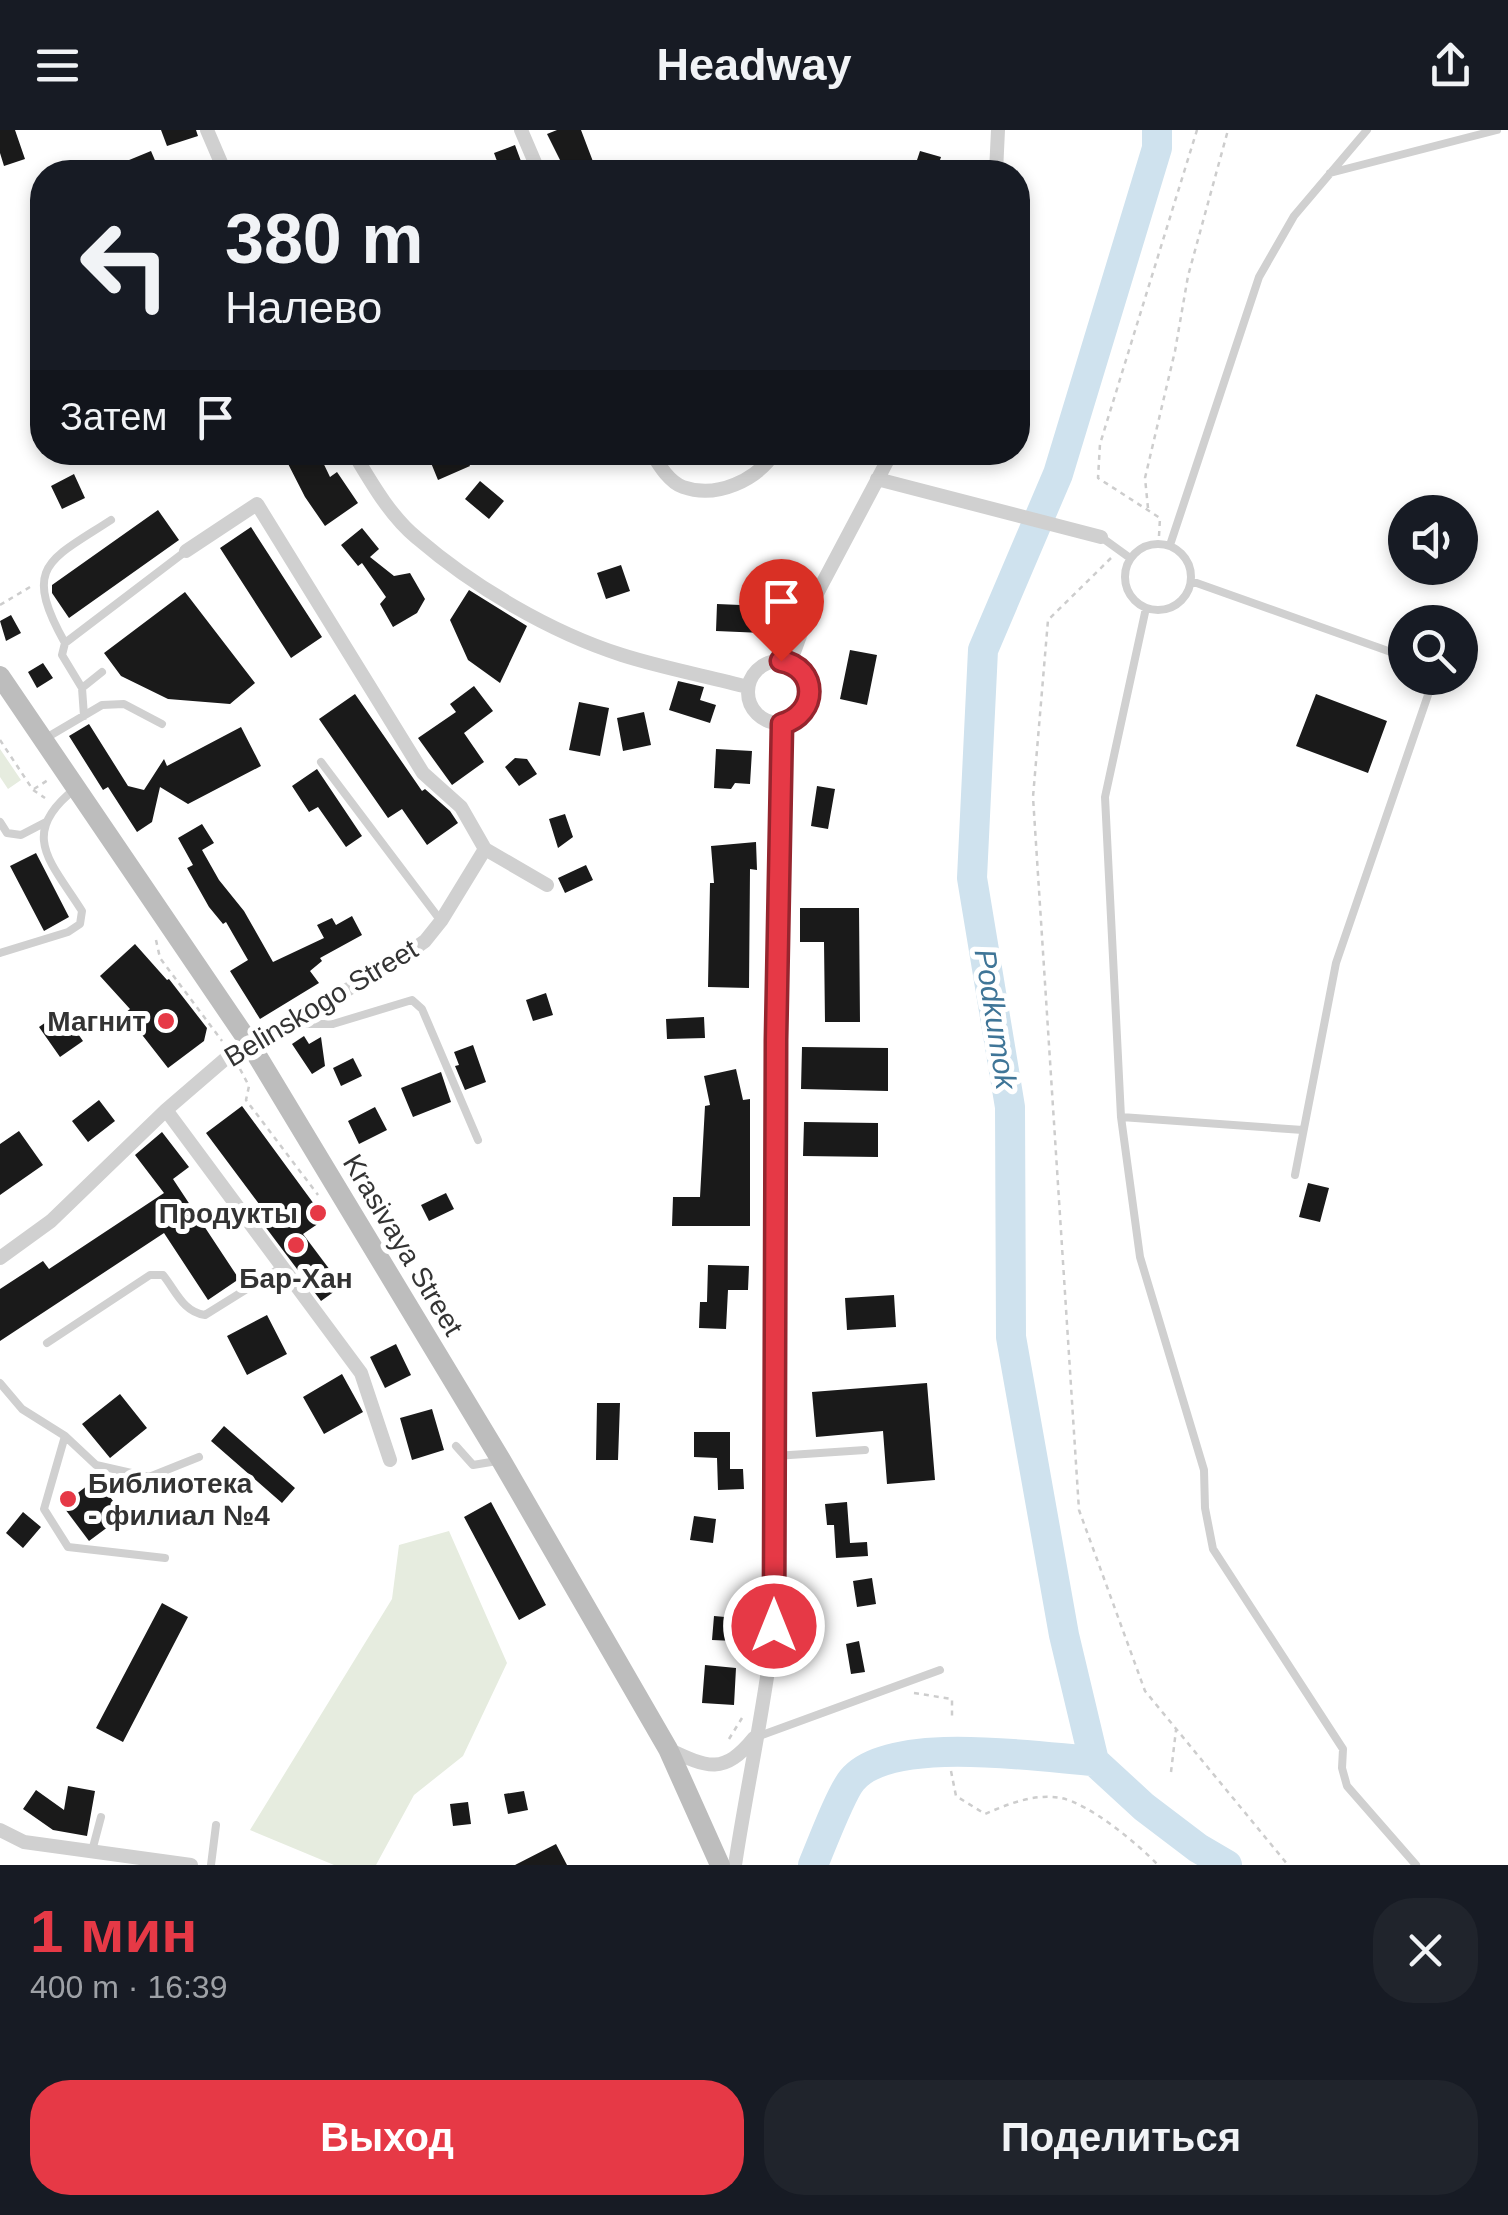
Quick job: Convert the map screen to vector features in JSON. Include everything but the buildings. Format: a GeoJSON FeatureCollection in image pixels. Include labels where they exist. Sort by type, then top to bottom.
{"type":"FeatureCollection","features":[{"type":"Feature","properties":{"kind":"main road","name":"Krasivaya Street"},"geometry":{"type":"LineString","coordinates":[[0,678],[241,1049],[446,1353],[502,1460],[668,1749],[720,1865]]}},
{"type":"Feature","properties":{"kind":"street"},"geometry":{"type":"LineString","coordinates":[[207,130],[220,160]]}},
{"type":"Feature","properties":{"kind":"street"},"geometry":{"type":"LineString","coordinates":[[521,130],[533,160]]}},
{"type":"Feature","properties":{"kind":"street"},"geometry":{"type":"LineString","coordinates":[[997,160],[998,130]]}},
{"type":"Feature","properties":{"kind":"street"},"geometry":{"type":"LineString","coordinates":[[361,465],[415,537],[506,601],[556,629],[621,655],[748,687]]}},
{"type":"Feature","properties":{"kind":"street"},"geometry":{"type":"LineString","coordinates":[[660,465],[682,487],[706,490],[730,487],[752,477],[763,465]]}},
{"type":"Feature","properties":{"kind":"street"},"geometry":{"type":"LineString","coordinates":[[877,479],[878,465]]}},
{"type":"Feature","properties":{"kind":"street"},"geometry":{"type":"LineString","coordinates":[[790,663],[812,603],[885,465]]}},
{"type":"Feature","properties":{"kind":"street"},"geometry":{"type":"LineString","coordinates":[[877,479],[1101,537]]}},
{"type":"Feature","properties":{"kind":"street"},"geometry":{"type":"LineString","coordinates":[[186,551],[257,504],[423,773],[461,807],[485,849],[547,884]]}},
{"type":"Feature","properties":{"kind":"street"},"geometry":{"type":"LineString","coordinates":[[790,663],[806,676],[810,696],[801,715],[782,724],[763,720],[750,706],[751,678],[763,665],[790,663]]}},
{"type":"Feature","properties":{"kind":"street"},"geometry":{"type":"LineString","coordinates":[[735,1865],[774,1626],[772,1456],[782,724]]}},
{"type":"Feature","properties":{"kind":"street","name":"Belinskogo Street"},"geometry":{"type":"LineString","coordinates":[[0,1258],[51,1221],[166,1110],[241,1049],[390,966],[424,941],[485,849]]}},
{"type":"Feature","properties":{"kind":"street"},"geometry":{"type":"LineString","coordinates":[[166,1110],[361,1374],[390,1460]]}},
{"type":"Feature","properties":{"kind":"street"},"geometry":{"type":"LineString","coordinates":[[668,1749],[696,1762],[720,1764],[738,1758],[755,1737]]}},
{"type":"Feature","properties":{"kind":"street"},"geometry":{"type":"LineString","coordinates":[[0,1830],[24,1842],[191,1865]]}},
{"type":"Feature","properties":{"kind":"lane"},"geometry":{"type":"LineString","coordinates":[[1170,545],[1259,278],[1294,216],[1367,130]]}},
{"type":"Feature","properties":{"kind":"lane"},"geometry":{"type":"LineString","coordinates":[[1330,173],[1497,130]]}},
{"type":"Feature","properties":{"kind":"lane"},"geometry":{"type":"LineString","coordinates":[[84,716],[82,688],[62,655],[64,643],[43,593],[44,570],[55,556],[111,520]]}},
{"type":"Feature","properties":{"kind":"lane"},"geometry":{"type":"LineString","coordinates":[[1101,537],[1130,558]]}},
{"type":"Feature","properties":{"kind":"lane"},"geometry":{"type":"LineString","coordinates":[[1159,543],[1170,545],[1187,560],[1191,582],[1188,591],[1166,610],[1146,608],[1130,596],[1126,567],[1138,550],[1159,543]]}},
{"type":"Feature","properties":{"kind":"lane"},"geometry":{"type":"LineString","coordinates":[[64,643],[186,551]]}},
{"type":"Feature","properties":{"kind":"lane"},"geometry":{"type":"LineString","coordinates":[[1191,582],[1388,651]]}},
{"type":"Feature","properties":{"kind":"lane"},"geometry":{"type":"LineString","coordinates":[[1146,608],[1104,797],[1122,1117],[1140,1257],[1204,1470],[1213,1549],[1343,1749],[1342,1768],[1347,1786],[1416,1865]]}},
{"type":"Feature","properties":{"kind":"lane"},"geometry":{"type":"LineString","coordinates":[[82,688],[102,672]]}},
{"type":"Feature","properties":{"kind":"lane"},"geometry":{"type":"LineString","coordinates":[[1294,1174],[1336,963],[1428,695]]}},
{"type":"Feature","properties":{"kind":"lane"},"geometry":{"type":"LineString","coordinates":[[43,740],[102,705],[124,704],[162,724]]}},
{"type":"Feature","properties":{"kind":"lane"},"geometry":{"type":"LineString","coordinates":[[321,762],[440,921]]}},
{"type":"Feature","properties":{"kind":"lane"},"geometry":{"type":"LineString","coordinates":[[0,953],[68,932],[80,924],[82,911],[46,855],[42,840],[56,804],[75,790]]}},
{"type":"Feature","properties":{"kind":"lane"},"geometry":{"type":"LineString","coordinates":[[0,822],[7,833],[20,835],[46,822]]}},
{"type":"Feature","properties":{"kind":"lane"},"geometry":{"type":"LineString","coordinates":[[284,1024],[333,1024],[412,1000],[422,1009],[478,1140]]}},
{"type":"Feature","properties":{"kind":"lane"},"geometry":{"type":"LineString","coordinates":[[1122,1117],[1303,1130]]}},
{"type":"Feature","properties":{"kind":"lane"},"geometry":{"type":"LineString","coordinates":[[48,1343],[150,1275],[163,1275],[185,1307],[205,1315],[282,1267]]}},
{"type":"Feature","properties":{"kind":"lane"},"geometry":{"type":"LineString","coordinates":[[0,1383],[22,1409],[64,1436],[96,1465],[149,1476],[198,1458]]}},
{"type":"Feature","properties":{"kind":"lane"},"geometry":{"type":"LineString","coordinates":[[64,1436],[44,1509],[68,1547],[165,1558]]}},
{"type":"Feature","properties":{"kind":"lane"},"geometry":{"type":"LineString","coordinates":[[456,1446],[473,1465],[502,1460]]}},
{"type":"Feature","properties":{"kind":"lane"},"geometry":{"type":"LineString","coordinates":[[772,1456],[865,1450]]}},
{"type":"Feature","properties":{"kind":"lane"},"geometry":{"type":"LineString","coordinates":[[755,1737],[940,1670]]}},
{"type":"Feature","properties":{"kind":"lane"},"geometry":{"type":"LineString","coordinates":[[92,1851],[100,1817]]}},
{"type":"Feature","properties":{"kind":"lane"},"geometry":{"type":"LineString","coordinates":[[211,1865],[216,1825]]}},
{"type":"Feature","properties":{"kind":"path"},"geometry":{"type":"LineString","coordinates":[[1159,543],[1160,518],[1098,478],[1100,444],[1196,130]]}},
{"type":"Feature","properties":{"kind":"path"},"geometry":{"type":"LineString","coordinates":[[1148,510],[1145,478],[1188,276],[1228,130]]}},
{"type":"Feature","properties":{"kind":"path"},"geometry":{"type":"LineString","coordinates":[[1120,549],[1048,620],[1033,797],[1079,1510],[1146,1691],[1288,1865]]}},
{"type":"Feature","properties":{"kind":"path"},"geometry":{"type":"LineString","coordinates":[[0,606],[44,578]]}},
{"type":"Feature","properties":{"kind":"path"},"geometry":{"type":"LineString","coordinates":[[0,740],[32,790],[56,804]]}},
{"type":"Feature","properties":{"kind":"path"},"geometry":{"type":"LineString","coordinates":[[153,928],[160,958],[241,1049],[249,1086],[246,1100],[320,1196]]}},
{"type":"Feature","properties":{"kind":"path"},"geometry":{"type":"LineString","coordinates":[[888,1689],[952,1699],[952,1720]]}},
{"type":"Feature","properties":{"kind":"path"},"geometry":{"type":"LineString","coordinates":[[1171,1772],[1176,1729]]}},
{"type":"Feature","properties":{"kind":"path"},"geometry":{"type":"LineString","coordinates":[[952,1771],[956,1796],[985,1814],[1034,1797],[1063,1798],[1100,1817],[1158,1865]]}},
{"type":"Feature","properties":{"kind":"shaded area"},"geometry":{"type":"Polygon","coordinates":[[[0,749],[21,780],[8,789],[0,777],[0,749]]]}},
{"type":"Feature","properties":{"kind":"shaded area"},"geometry":{"type":"Polygon","coordinates":[[[449,1531],[507,1663],[463,1756],[414,1795],[376,1865],[334,1865],[250,1830],[392,1599],[399,1545],[449,1531]]]}},
{"type":"Feature","properties":{"kind":"waterway","name":"Podkumok"},"geometry":{"type":"LineString","coordinates":[[1157,130],[1157,148],[1058,474],[983,650],[972,878],[1010,1107],[1011,1337],[1064,1635],[1094,1761],[1144,1807],[1227,1865]]}},
{"type":"Feature","properties":{"kind":"waterway"},"geometry":{"type":"LineString","coordinates":[[813,1865],[847,1787],[871,1766],[898,1757],[966,1752],[1094,1761]]}},
{"type":"Feature","properties":{"kind":"place","name":"Магнит"},"geometry":{"type":"Point","coordinates":[166,1021]}},
{"type":"Feature","properties":{"kind":"place","name":"Продукты"},"geometry":{"type":"Point","coordinates":[318,1213]}},
{"type":"Feature","properties":{"kind":"place","name":"Бар-Хан"},"geometry":{"type":"Point","coordinates":[296,1245]}},
{"type":"Feature","properties":{"kind":"place","name":"Библиотека - филиал №4"},"geometry":{"type":"Point","coordinates":[68,1499]}},
{"type":"Feature","properties":{"kind":"route"},"geometry":{"type":"LineString","coordinates":[[774,1626],[772,1456],[782,724],[801,715],[810,696],[806,676],[799,668],[781,661]]}}]}
